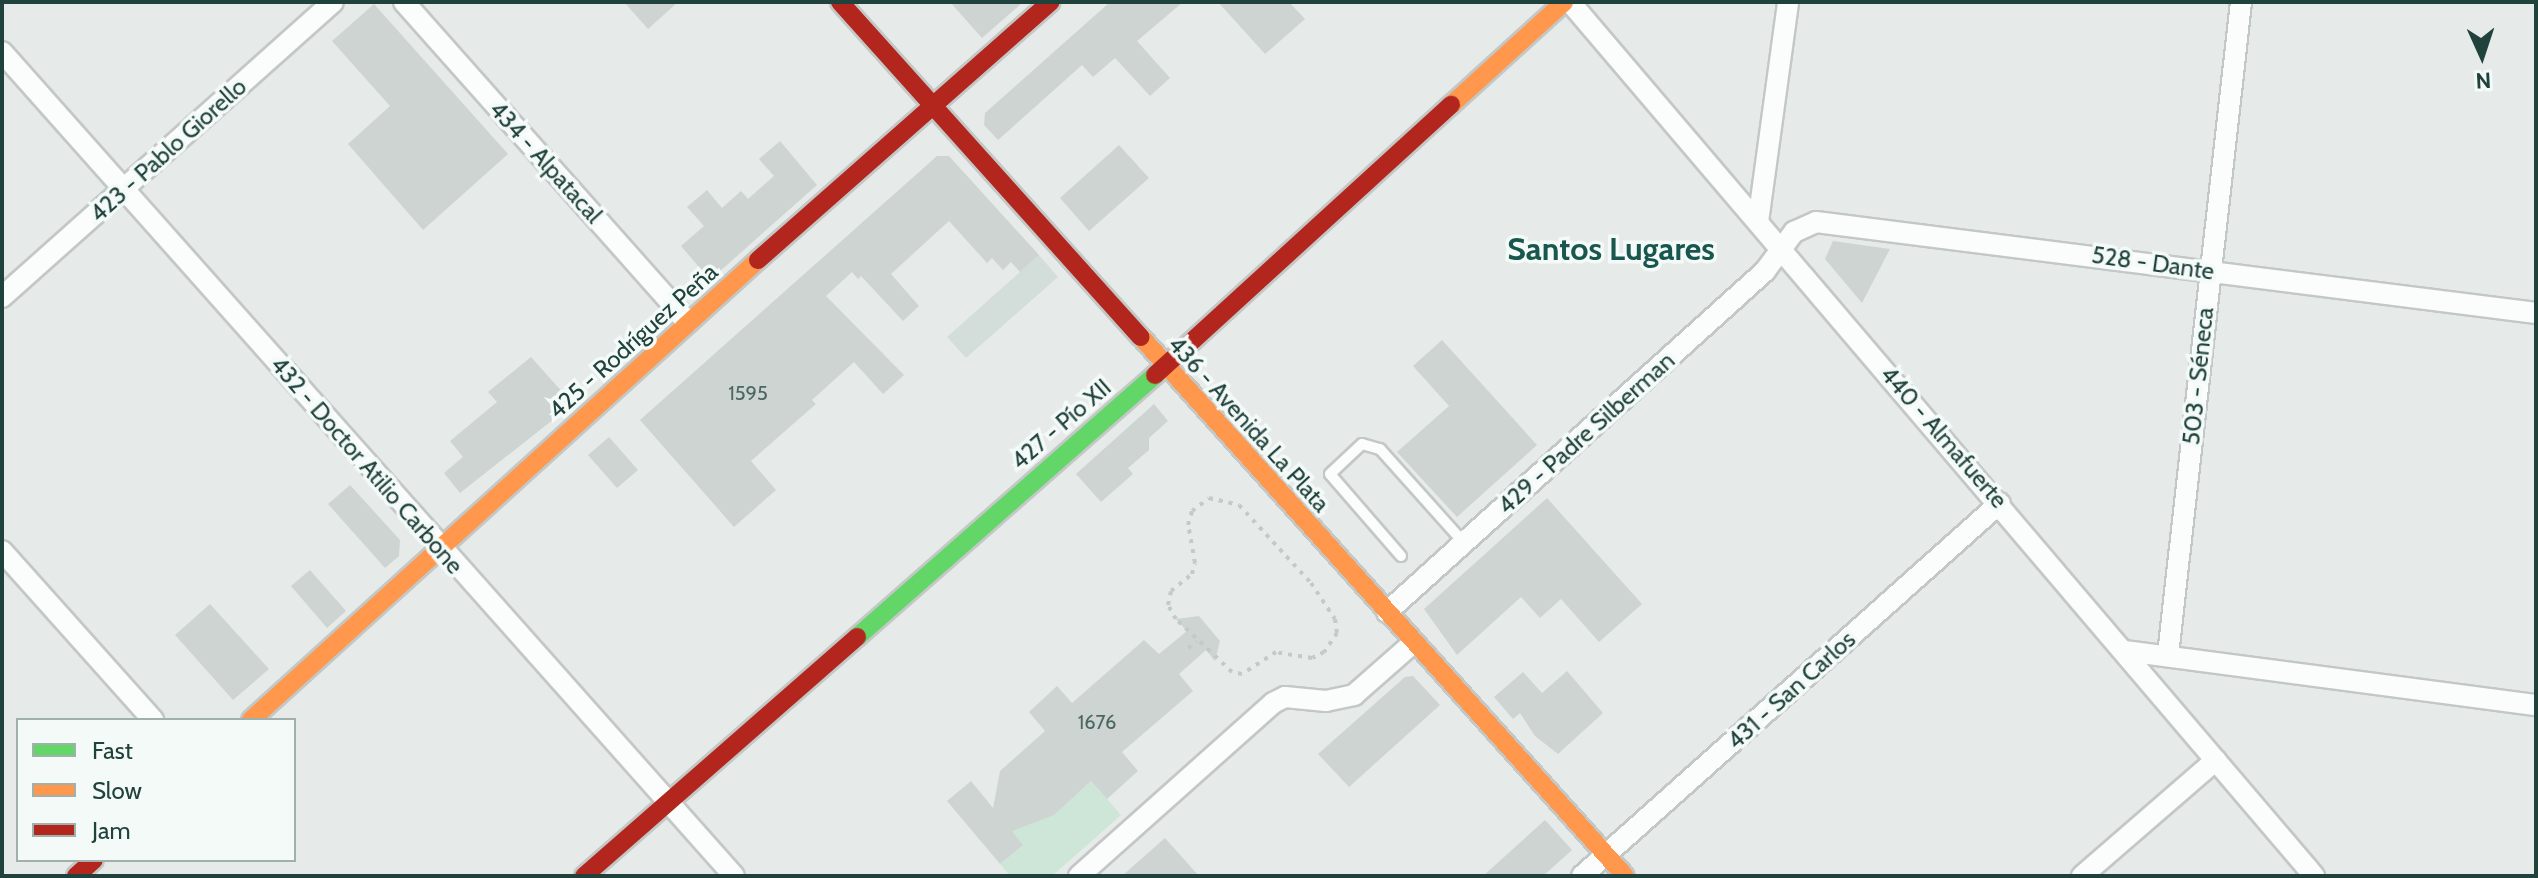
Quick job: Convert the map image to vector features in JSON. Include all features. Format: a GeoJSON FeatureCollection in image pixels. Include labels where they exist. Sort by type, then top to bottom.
{"type":"FeatureCollection","features":[{"type":"Feature","properties":{"kind":"street","name":"423 - Pablo Giorello"},"geometry":{"type":"LineString","coordinates":[[2,297],[333,2]]}},
{"type":"Feature","properties":{"kind":"street","name":"434 - Alpatacal"},"geometry":{"type":"LineString","coordinates":[[404,2],[688,322]]}},
{"type":"Feature","properties":{"kind":"street","name":"436 - Avenida La Plata"},"geometry":{"type":"LineString","coordinates":[[840,2],[1625,876]]}},
{"type":"Feature","properties":{"kind":"street","name":"425 - Rodríguez Peña"},"geometry":{"type":"LineString","coordinates":[[253,718],[688,322],[1051,2]]}},
{"type":"Feature","properties":{"kind":"street","name":"440 - Almafuerte"},"geometry":{"type":"LineString","coordinates":[[1567,2],[2000,503],[2314,876]]}},
{"type":"Feature","properties":{"kind":"street","name":"427 - Pío XII"},"geometry":{"type":"LineString","coordinates":[[584,876],[1165,366],[1567,2]]}},
{"type":"Feature","properties":{"kind":"street"},"geometry":{"type":"LineString","coordinates":[[1758,222],[1788,2]]}},
{"type":"Feature","properties":{"kind":"street","name":"503 - Séneca"},"geometry":{"type":"LineString","coordinates":[[2168,655],[2241,2]]}},
{"type":"Feature","properties":{"kind":"street","name":"432 - Doctor Atilio Carbone"},"geometry":{"type":"LineString","coordinates":[[2,52],[441,550],[734,876]]}},
{"type":"Feature","properties":{"kind":"street","name":"528 - Dante"},"geometry":{"type":"LineString","coordinates":[[1780,248],[1804,227],[1832,220],[2536,313]]}},
{"type":"Feature","properties":{"kind":"street","name":"429 - Padre Silberman"},"geometry":{"type":"LineString","coordinates":[[1387,612],[1765,271],[1780,248]]}},
{"type":"Feature","properties":{"kind":"street","name":"431 - San Carlos"},"geometry":{"type":"LineString","coordinates":[[1582,876],[2000,503]]}},
{"type":"Feature","properties":{"kind":"street"},"geometry":{"type":"LineString","coordinates":[[2,551],[151,718]]}},
{"type":"Feature","properties":{"kind":"street"},"geometry":{"type":"LineString","coordinates":[[1079,876],[1273,703],[1285,697],[1326,701],[1354,695],[1413,643]]}},
{"type":"Feature","properties":{"kind":"street"},"geometry":{"type":"LineString","coordinates":[[2125,651],[2536,705]]}},
{"type":"Feature","properties":{"kind":"street"},"geometry":{"type":"LineString","coordinates":[[2082,876],[2216,760]]}},
{"type":"Feature","properties":{"kind":"street"},"geometry":{"type":"LineString","coordinates":[[76,876],[92,862]]}},
{"type":"Feature","properties":{"kind":"lane"},"geometry":{"type":"LineString","coordinates":[[1401,556],[1330,474],[1362,444],[1380,449],[1464,543]]}},
{"type":"Feature","properties":{"kind":"path"},"geometry":{"type":"LineString","coordinates":[[1209,498],[1225,498],[1239,505],[1311,583],[1335,619],[1337,633],[1332,645],[1312,658],[1276,652],[1242,674],[1215,661],[1197,641],[1168,605],[1171,591],[1192,574],[1195,563],[1187,539],[1192,511],[1209,498]]}},
{"type":"Feature","properties":{"kind":"path"},"geometry":{"type":"LineString","coordinates":[[1188,648],[1197,641]]}},
{"type":"Feature","properties":{"kind":"shaded area"},"geometry":{"type":"Polygon","coordinates":[[[1039,255],[1058,277],[966,358],[947,337],[1039,255]]]}},
{"type":"Feature","properties":{"kind":"green space"},"geometry":{"type":"Polygon","coordinates":[[[1091,781],[1121,815],[1052,876],[1010,876],[1000,864],[1023,845],[1009,827],[1054,815],[1091,781]]]}},
{"type":"Feature","properties":{"kind":"building"},"geometry":{"type":"Polygon","coordinates":[[[624,2],[678,2],[648,29],[624,2]]]}},
{"type":"Feature","properties":{"kind":"building"},"geometry":{"type":"Polygon","coordinates":[[[950,2],[1023,2],[982,38],[950,2]]]}},
{"type":"Feature","properties":{"kind":"building"},"geometry":{"type":"Polygon","coordinates":[[[1110,2],[1183,2],[1137,41],[1170,78],[1150,96],[1115,58],[1093,77],[1082,65],[998,140],[984,125],[985,113],[1110,2]]]}},
{"type":"Feature","properties":{"kind":"building"},"geometry":{"type":"Polygon","coordinates":[[[1218,2],[1289,2],[1305,19],[1265,54],[1218,2]]]}},
{"type":"Feature","properties":{"kind":"building"},"geometry":{"type":"Polygon","coordinates":[[[374,4],[508,154],[423,230],[348,144],[390,106],[332,41],[374,4]]]}},
{"type":"Feature","properties":{"kind":"building"},"geometry":{"type":"Polygon","coordinates":[[[780,141],[817,185],[710,280],[681,246],[704,226],[687,207],[707,190],[722,208],[741,191],[748,199],[774,176],[759,159],[780,141]]]}},
{"type":"Feature","properties":{"kind":"building"},"geometry":{"type":"Polygon","coordinates":[[[1119,145],[1149,178],[1089,231],[1060,198],[1119,145]]]}},
{"type":"Feature","properties":{"kind":"building"},"geometry":{"type":"Polygon","coordinates":[[[937,156],[949,156],[1039,255],[1020,272],[1011,262],[1003,270],[992,258],[987,263],[949,221],[891,274],[919,306],[903,321],[861,276],[858,279],[852,272],[826,296],[904,375],[883,394],[854,362],[812,400],[816,404],[751,461],[776,490],[734,527],[640,420],[937,156]]]}},
{"type":"Feature","properties":{"kind":"building"},"geometry":{"type":"Polygon","coordinates":[[[1833,241],[1890,249],[1862,303],[1825,259],[1833,241]]]}},
{"type":"Feature","properties":{"kind":"building"},"geometry":{"type":"Polygon","coordinates":[[[1442,340],[1537,445],[1457,517],[1397,452],[1449,406],[1413,366],[1442,340]]]}},
{"type":"Feature","properties":{"kind":"building"},"geometry":{"type":"Polygon","coordinates":[[[531,357],[573,404],[460,493],[444,473],[463,457],[450,441],[497,402],[488,392],[531,357]]]}},
{"type":"Feature","properties":{"kind":"building"},"geometry":{"type":"Polygon","coordinates":[[[1154,404],[1168,421],[1149,438],[1149,450],[1128,468],[1133,474],[1101,502],[1076,474],[1154,404]]]}},
{"type":"Feature","properties":{"kind":"building"},"geometry":{"type":"Polygon","coordinates":[[[609,437],[638,470],[617,488],[588,455],[609,437]]]}},
{"type":"Feature","properties":{"kind":"building"},"geometry":{"type":"Polygon","coordinates":[[[350,485],[400,540],[399,556],[385,568],[328,504],[350,485]]]}},
{"type":"Feature","properties":{"kind":"building"},"geometry":{"type":"Polygon","coordinates":[[[1547,498],[1642,604],[1599,642],[1561,599],[1540,618],[1521,597],[1457,655],[1424,609],[1547,498]]]}},
{"type":"Feature","properties":{"kind":"building"},"geometry":{"type":"Polygon","coordinates":[[[310,570],[346,611],[327,628],[291,586],[310,570]]]}},
{"type":"Feature","properties":{"kind":"building"},"geometry":{"type":"Polygon","coordinates":[[[210,604],[269,669],[233,700],[175,635],[210,604]]]}},
{"type":"Feature","properties":{"kind":"building"},"geometry":{"type":"Polygon","coordinates":[[[1199,616],[1220,641],[1215,661],[1206,650],[1179,674],[1193,691],[1122,752],[1138,771],[1107,799],[1091,781],[1054,815],[1012,831],[1023,845],[1000,864],[947,801],[971,781],[993,808],[1000,771],[1045,731],[1029,712],[1057,686],[1072,703],[1144,640],[1159,654],[1187,631],[1176,619],[1199,616]]]}},
{"type":"Feature","properties":{"kind":"building"},"geometry":{"type":"Polygon","coordinates":[[[1567,671],[1603,713],[1558,754],[1535,736],[1520,713],[1513,719],[1494,697],[1523,672],[1542,693],[1567,671]]]}},
{"type":"Feature","properties":{"kind":"building"},"geometry":{"type":"Polygon","coordinates":[[[1413,676],[1440,705],[1349,787],[1318,754],[1405,677],[1413,676]]]}},
{"type":"Feature","properties":{"kind":"building"},"geometry":{"type":"Polygon","coordinates":[[[1545,820],[1572,850],[1543,876],[1483,876],[1545,820]]]}},
{"type":"Feature","properties":{"kind":"building"},"geometry":{"type":"Polygon","coordinates":[[[1165,838],[1199,876],[1122,876],[1165,838]]]}},
{"type":"Feature","properties":{"kind":"traffic: fast"},"geometry":{"type":"LineString","coordinates":[[857,637],[1155,375]]}},
{"type":"Feature","properties":{"kind":"traffic: slow"},"geometry":{"type":"LineString","coordinates":[[1451,105],[1564,2]]}},
{"type":"Feature","properties":{"kind":"traffic: slow"},"geometry":{"type":"LineString","coordinates":[[253,718],[758,260]]}},
{"type":"Feature","properties":{"kind":"traffic: slow"},"geometry":{"type":"LineString","coordinates":[[1141,337],[1625,876]]}},
{"type":"Feature","properties":{"kind":"traffic: jam"},"geometry":{"type":"LineString","coordinates":[[840,2],[1141,337]]}},
{"type":"Feature","properties":{"kind":"traffic: jam"},"geometry":{"type":"LineString","coordinates":[[758,260],[1051,2]]}},
{"type":"Feature","properties":{"kind":"traffic: jam"},"geometry":{"type":"LineString","coordinates":[[1155,375],[1451,105]]}},
{"type":"Feature","properties":{"kind":"traffic: jam"},"geometry":{"type":"LineString","coordinates":[[584,876],[857,637]]}},
{"type":"Feature","properties":{"kind":"traffic: jam"},"geometry":{"type":"LineString","coordinates":[[76,876],[92,862]]}},
{"type":"Feature","properties":{"kind":"district","name":"Santos Lugares"},"geometry":{"type":"Point","coordinates":[1611,249]}}]}
